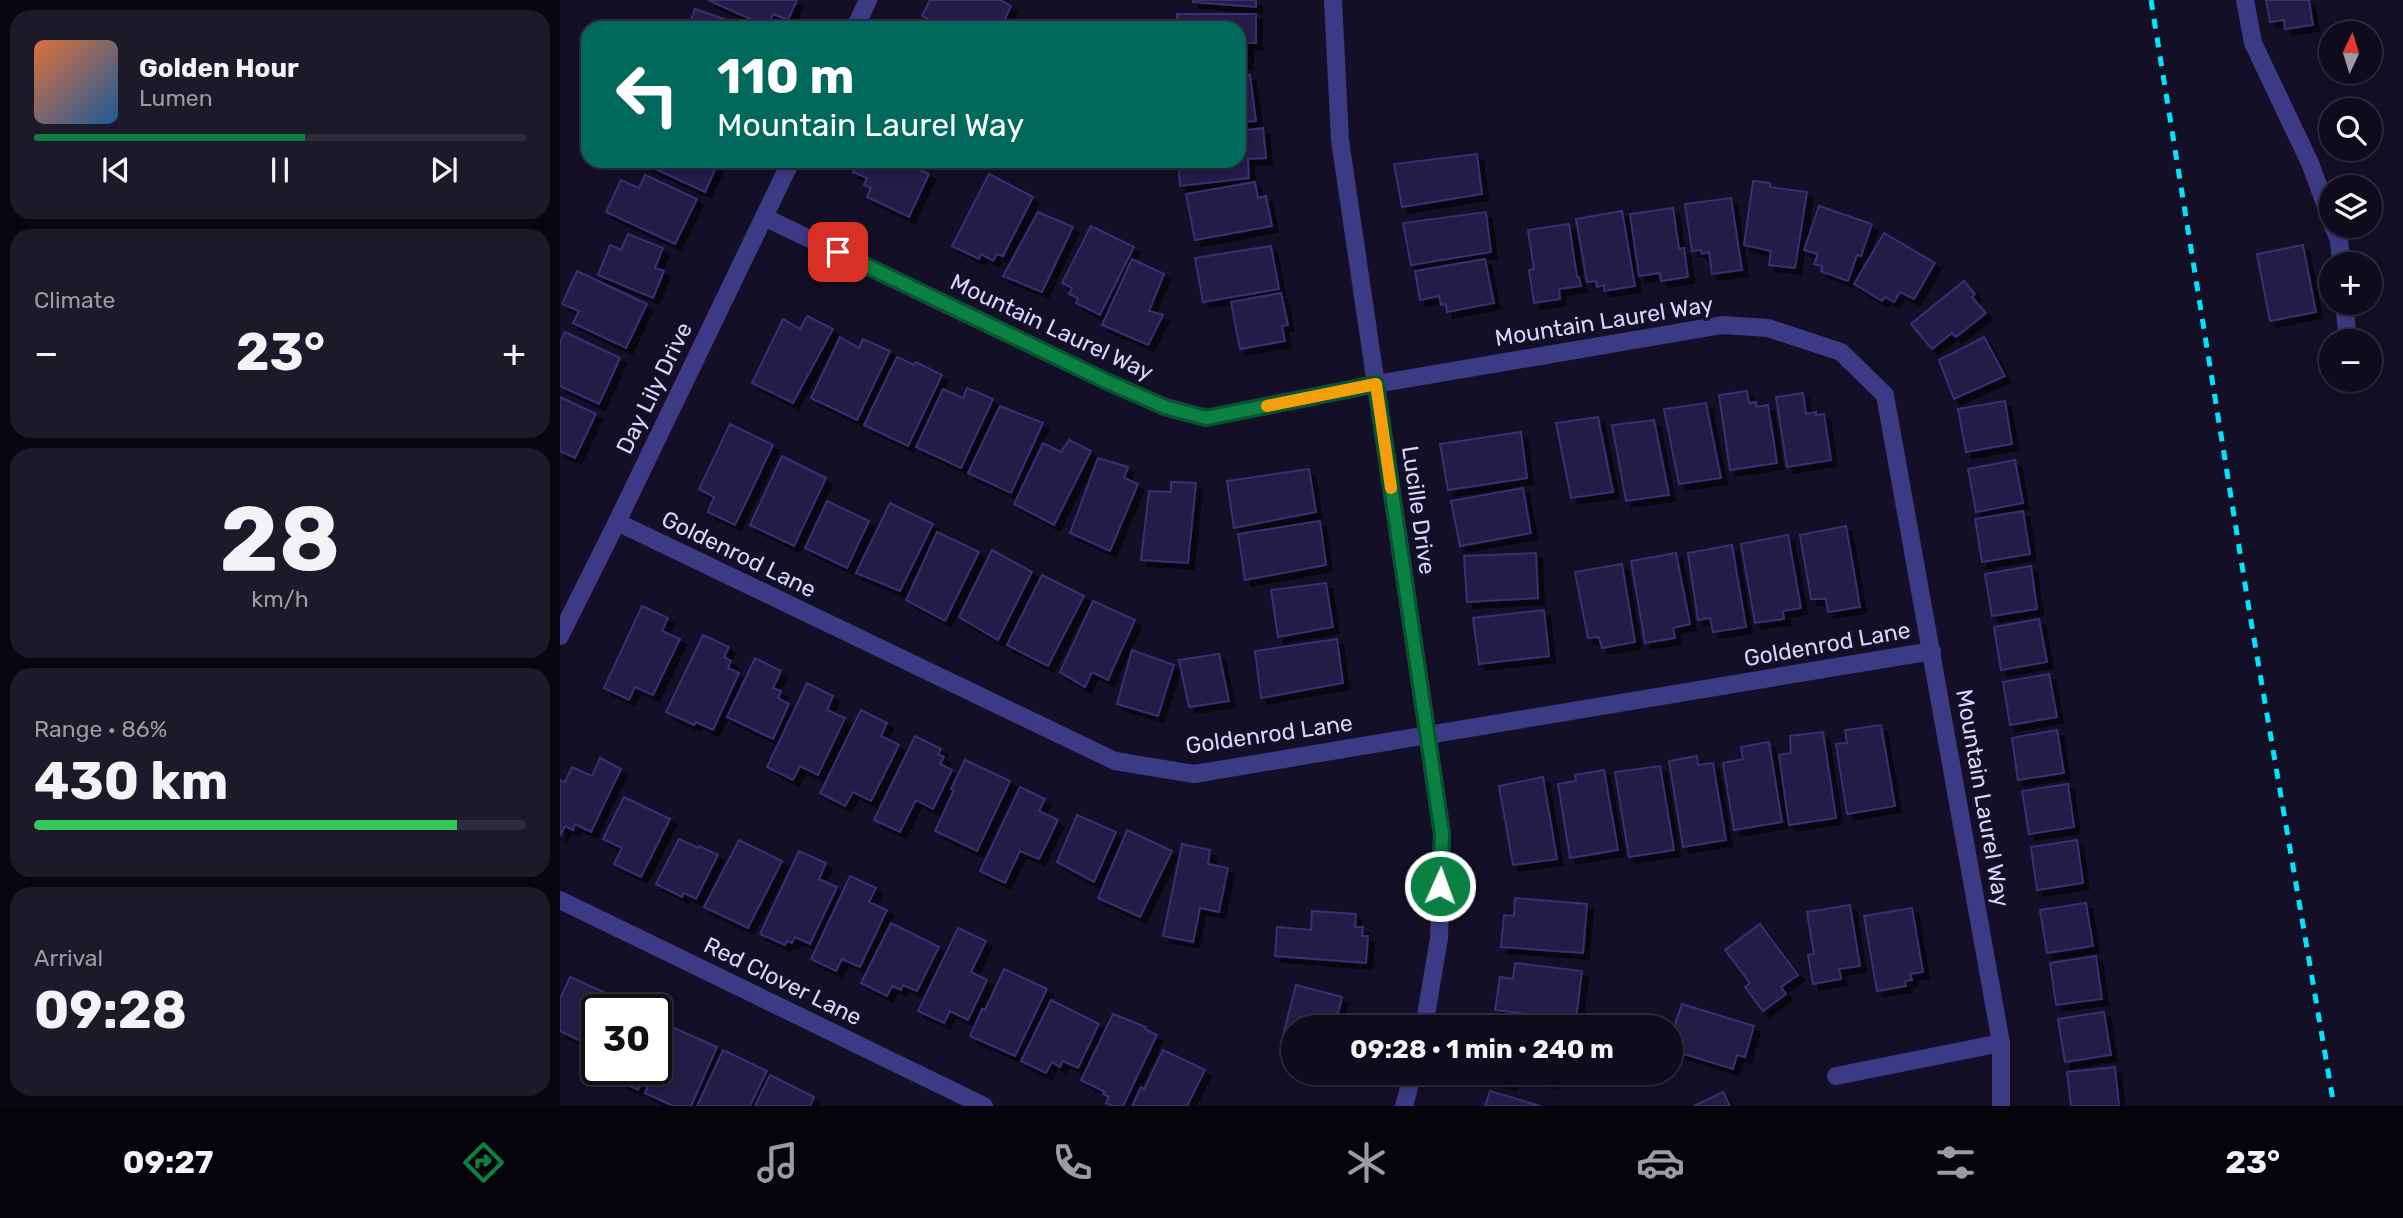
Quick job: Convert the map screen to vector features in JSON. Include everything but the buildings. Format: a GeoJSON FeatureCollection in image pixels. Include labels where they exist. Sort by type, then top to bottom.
{"type":"FeatureCollection","features":[{"type":"Feature","properties":{"kind":"street"},"geometry":{"type":"LineString","coordinates":[[858,21],[868,0]]}},
{"type":"Feature","properties":{"kind":"street","name":"Lucille Drive"},"geometry":{"type":"LineString","coordinates":[[1333,0],[1340,140],[1442,834],[1438,938],[1426,1015]]}},
{"type":"Feature","properties":{"kind":"street"},"geometry":{"type":"LineString","coordinates":[[2245,0],[2253,43],[2319,187]]}},
{"type":"Feature","properties":{"kind":"street","name":"Day Lily Drive"},"geometry":{"type":"LineString","coordinates":[[560,636],[788,168]]}},
{"type":"Feature","properties":{"kind":"street","name":"Mountain Laurel Way"},"geometry":{"type":"LineString","coordinates":[[764,217],[1108,382],[1165,407],[1206,418],[1376,384],[1723,325],[1768,328],[1841,352],[1885,394],[2001,1042],[2001,1106]]}},
{"type":"Feature","properties":{"kind":"street","name":"Goldenrod Lane"},"geometry":{"type":"LineString","coordinates":[[617,522],[1115,761],[1194,774],[1932,651]]}},
{"type":"Feature","properties":{"kind":"street","name":"Red Clover Lane"},"geometry":{"type":"LineString","coordinates":[[560,901],[984,1106]]}},
{"type":"Feature","properties":{"kind":"street"},"geometry":{"type":"LineString","coordinates":[[1836,1076],[2001,1042]]}},
{"type":"Feature","properties":{"kind":"street"},"geometry":{"type":"LineString","coordinates":[[1405,1106],[1410,1085]]}},
{"type":"Feature","properties":{"kind":"railway"},"geometry":{"type":"LineString","coordinates":[[2151,0],[2250,615],[2334,1106]]}},
{"type":"Feature","properties":{"kind":"slow traffic"},"geometry":{"type":"LineString","coordinates":[[1267,406],[1376,384],[1391,488]]}},
{"type":"Feature","properties":{"kind":"route"},"geometry":{"type":"LineString","coordinates":[[838,252],[1108,382],[1165,407],[1206,418],[1376,384],[1442,834],[1440,886]]}}]}
